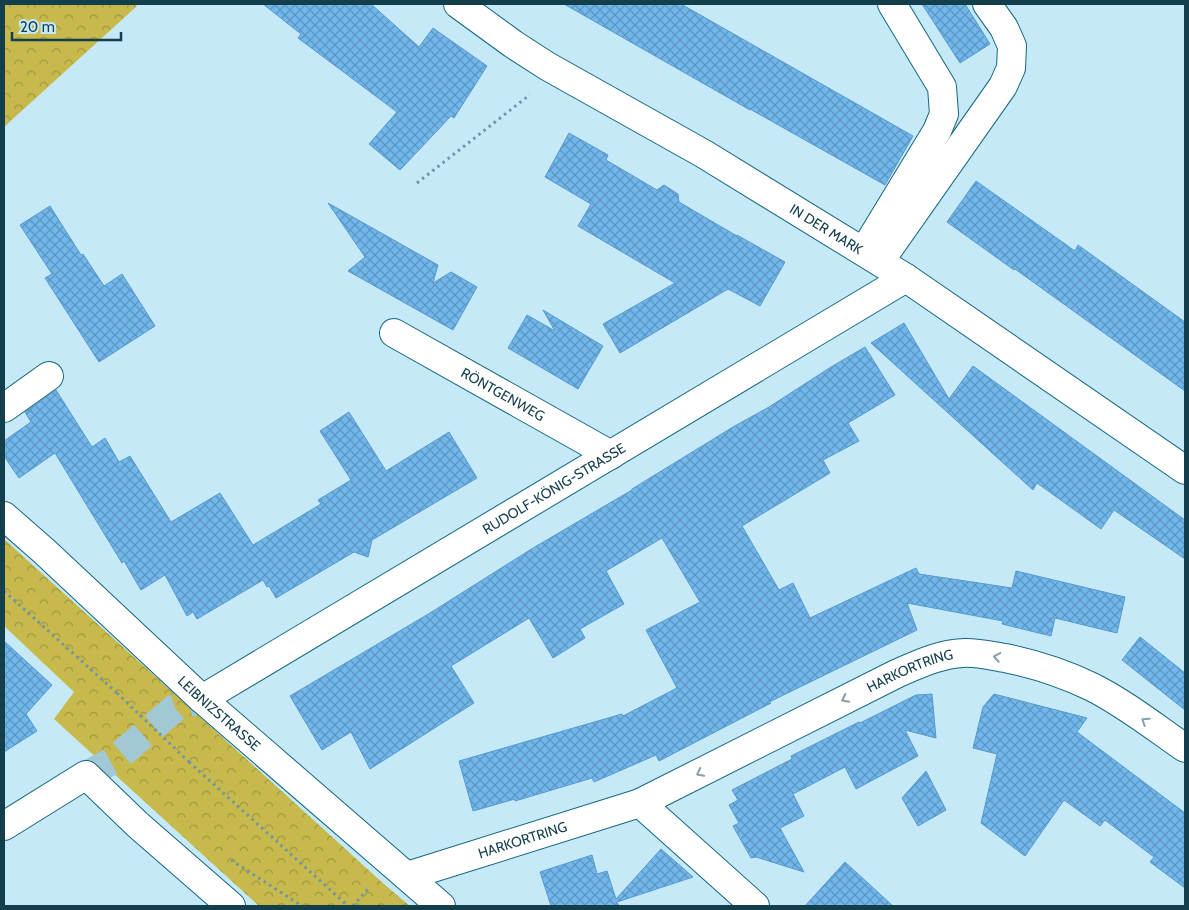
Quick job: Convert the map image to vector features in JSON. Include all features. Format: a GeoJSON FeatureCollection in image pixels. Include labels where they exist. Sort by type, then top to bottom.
{"type":"FeatureCollection","features":[{"type":"Feature","properties":{"kind":"street","name":"IN DER MARK"},"geometry":{"type":"LineString","coordinates":[[458,4],[547,66],[704,154],[872,256],[1185,470]]}},
{"type":"Feature","properties":{"kind":"street"},"geometry":{"type":"LineString","coordinates":[[872,256],[944,114],[942,87],[892,4]]}},
{"type":"Feature","properties":{"kind":"street"},"geometry":{"type":"LineString","coordinates":[[872,256],[1003,86],[1011,68],[1012,46],[1004,28],[987,4]]}},
{"type":"Feature","properties":{"kind":"street","name":"RUDOLF-KÖNIG-STRASSE"},"geometry":{"type":"LineString","coordinates":[[202,699],[906,278]]}},
{"type":"Feature","properties":{"kind":"street","name":"RÖNTGENWEG"},"geometry":{"type":"LineString","coordinates":[[394,333],[611,455]]}},
{"type":"Feature","properties":{"kind":"street"},"geometry":{"type":"LineString","coordinates":[[4,408],[49,376]]}},
{"type":"Feature","properties":{"kind":"street","name":"LEIBNIZSTRASSE"},"geometry":{"type":"LineString","coordinates":[[4,516],[202,699],[441,906]]}},
{"type":"Feature","properties":{"kind":"street","name":"HARKORTRING"},"geometry":{"type":"LineString","coordinates":[[407,876],[640,803],[898,673],[943,656],[965,653],[988,655],[1043,667],[1092,687],[1185,748]]}},
{"type":"Feature","properties":{"kind":"street"},"geometry":{"type":"LineString","coordinates":[[4,826],[86,776],[138,825],[231,906]]}},
{"type":"Feature","properties":{"kind":"street"},"geometry":{"type":"LineString","coordinates":[[640,803],[756,906]]}},
{"type":"Feature","properties":{"kind":"path"},"geometry":{"type":"LineString","coordinates":[[418,183],[527,97],[547,66]]}},
{"type":"Feature","properties":{"kind":"path"},"geometry":{"type":"LineString","coordinates":[[4,591],[348,906]]}},
{"type":"Feature","properties":{"kind":"green space"},"geometry":{"type":"Polygon","coordinates":[[[4,4],[135,4],[137,6],[4,127],[4,4]]]}},
{"type":"Feature","properties":{"kind":"green space"},"geometry":{"type":"Polygon","coordinates":[[[4,539],[410,906],[259,906],[54,719],[74,692],[4,626],[4,539]]]}},
{"type":"Feature","properties":{"kind":"building"},"geometry":{"type":"Polygon","coordinates":[[[263,4],[371,4],[419,47],[433,28],[487,66],[454,118],[451,116],[400,170],[369,144],[397,112],[298,38],[301,34],[263,4]]]}},
{"type":"Feature","properties":{"kind":"building"},"geometry":{"type":"Polygon","coordinates":[[[564,4],[681,4],[913,136],[885,185],[564,4]]]}},
{"type":"Feature","properties":{"kind":"building"},"geometry":{"type":"Polygon","coordinates":[[[922,4],[965,4],[990,44],[960,63],[922,4]]]}},
{"type":"Feature","properties":{"kind":"building"},"geometry":{"type":"Polygon","coordinates":[[[569,133],[608,155],[606,160],[657,190],[664,185],[678,194],[679,202],[785,262],[760,306],[728,289],[620,353],[603,324],[675,283],[578,226],[591,204],[545,177],[569,133]]]}},
{"type":"Feature","properties":{"kind":"building"},"geometry":{"type":"Polygon","coordinates":[[[976,181],[1075,251],[1078,245],[1185,322],[1185,391],[947,222],[976,181]]]}},
{"type":"Feature","properties":{"kind":"building"},"geometry":{"type":"Polygon","coordinates":[[[328,203],[438,265],[433,283],[451,272],[477,287],[453,330],[348,271],[365,257],[328,203]]]}},
{"type":"Feature","properties":{"kind":"building"},"geometry":{"type":"Polygon","coordinates":[[[50,206],[81,255],[83,254],[104,286],[122,274],[155,326],[99,362],[45,278],[52,274],[20,225],[50,206]]]}},
{"type":"Feature","properties":{"kind":"building"},"geometry":{"type":"Polygon","coordinates":[[[543,310],[603,346],[578,389],[508,348],[527,315],[555,331],[543,310]]]}},
{"type":"Feature","properties":{"kind":"building"},"geometry":{"type":"Polygon","coordinates":[[[904,323],[949,399],[973,366],[1185,520],[1185,559],[1114,510],[1101,529],[1037,483],[1033,490],[871,343],[904,323]]]}},
{"type":"Feature","properties":{"kind":"building"},"geometry":{"type":"Polygon","coordinates":[[[865,347],[895,395],[848,423],[859,441],[823,460],[830,473],[742,526],[779,590],[793,583],[810,618],[916,568],[919,574],[1012,588],[1016,571],[1125,597],[1117,633],[1055,618],[1051,636],[1002,624],[1003,621],[907,603],[917,630],[765,704],[771,703],[659,761],[656,755],[594,782],[592,778],[515,801],[515,799],[473,811],[459,761],[622,714],[623,716],[677,688],[646,630],[700,602],[662,538],[606,571],[624,604],[580,629],[585,638],[553,658],[529,618],[451,666],[474,703],[370,769],[351,732],[322,750],[290,696],[430,613],[533,548],[632,490],[865,347]]]}},
{"type":"Feature","properties":{"kind":"building"},"geometry":{"type":"Polygon","coordinates":[[[56,390],[92,447],[105,438],[119,462],[130,456],[171,522],[220,493],[253,545],[321,504],[318,500],[351,480],[320,431],[349,412],[386,471],[449,432],[477,478],[372,540],[368,557],[354,552],[276,598],[263,580],[197,619],[193,612],[187,616],[165,575],[141,590],[124,561],[122,563],[55,453],[19,478],[4,456],[4,441],[31,422],[25,412],[56,390]]]}},
{"type":"Feature","properties":{"kind":"building"},"geometry":{"type":"Polygon","coordinates":[[[1140,637],[1185,673],[1185,710],[1122,660],[1140,637]]]}},
{"type":"Feature","properties":{"kind":"building"},"geometry":{"type":"Polygon","coordinates":[[[4,641],[52,685],[26,714],[37,731],[4,752],[4,641]]]}},
{"type":"Feature","properties":{"kind":"building"},"geometry":{"type":"Polygon","coordinates":[[[932,694],[936,738],[905,730],[918,756],[856,789],[845,767],[793,794],[804,816],[780,828],[804,872],[756,857],[751,858],[733,826],[739,823],[729,805],[738,800],[732,790],[792,759],[791,756],[859,722],[916,695],[932,694]]]}},
{"type":"Feature","properties":{"kind":"building"},"geometry":{"type":"Polygon","coordinates":[[[994,694],[1087,718],[1077,732],[1185,813],[1185,888],[1150,862],[1154,857],[1105,820],[1100,826],[1064,800],[1025,856],[981,823],[997,754],[973,748],[983,707],[994,694]]]}},
{"type":"Feature","properties":{"kind":"building"},"geometry":{"type":"Polygon","coordinates":[[[926,771],[946,810],[918,826],[902,798],[926,771]]]}},
{"type":"Feature","properties":{"kind":"building"},"geometry":{"type":"Polygon","coordinates":[[[661,849],[693,877],[617,902],[619,906],[551,906],[540,872],[592,855],[597,874],[607,871],[616,899],[661,849]]]}},
{"type":"Feature","properties":{"kind":"building"},"geometry":{"type":"Polygon","coordinates":[[[845,862],[893,906],[805,906],[845,862]]]}},
{"type":"Feature","properties":{"kind":"tunnel"},"geometry":{"type":"LineString","coordinates":[[86,775],[114,760],[175,708],[202,699]]}}]}
